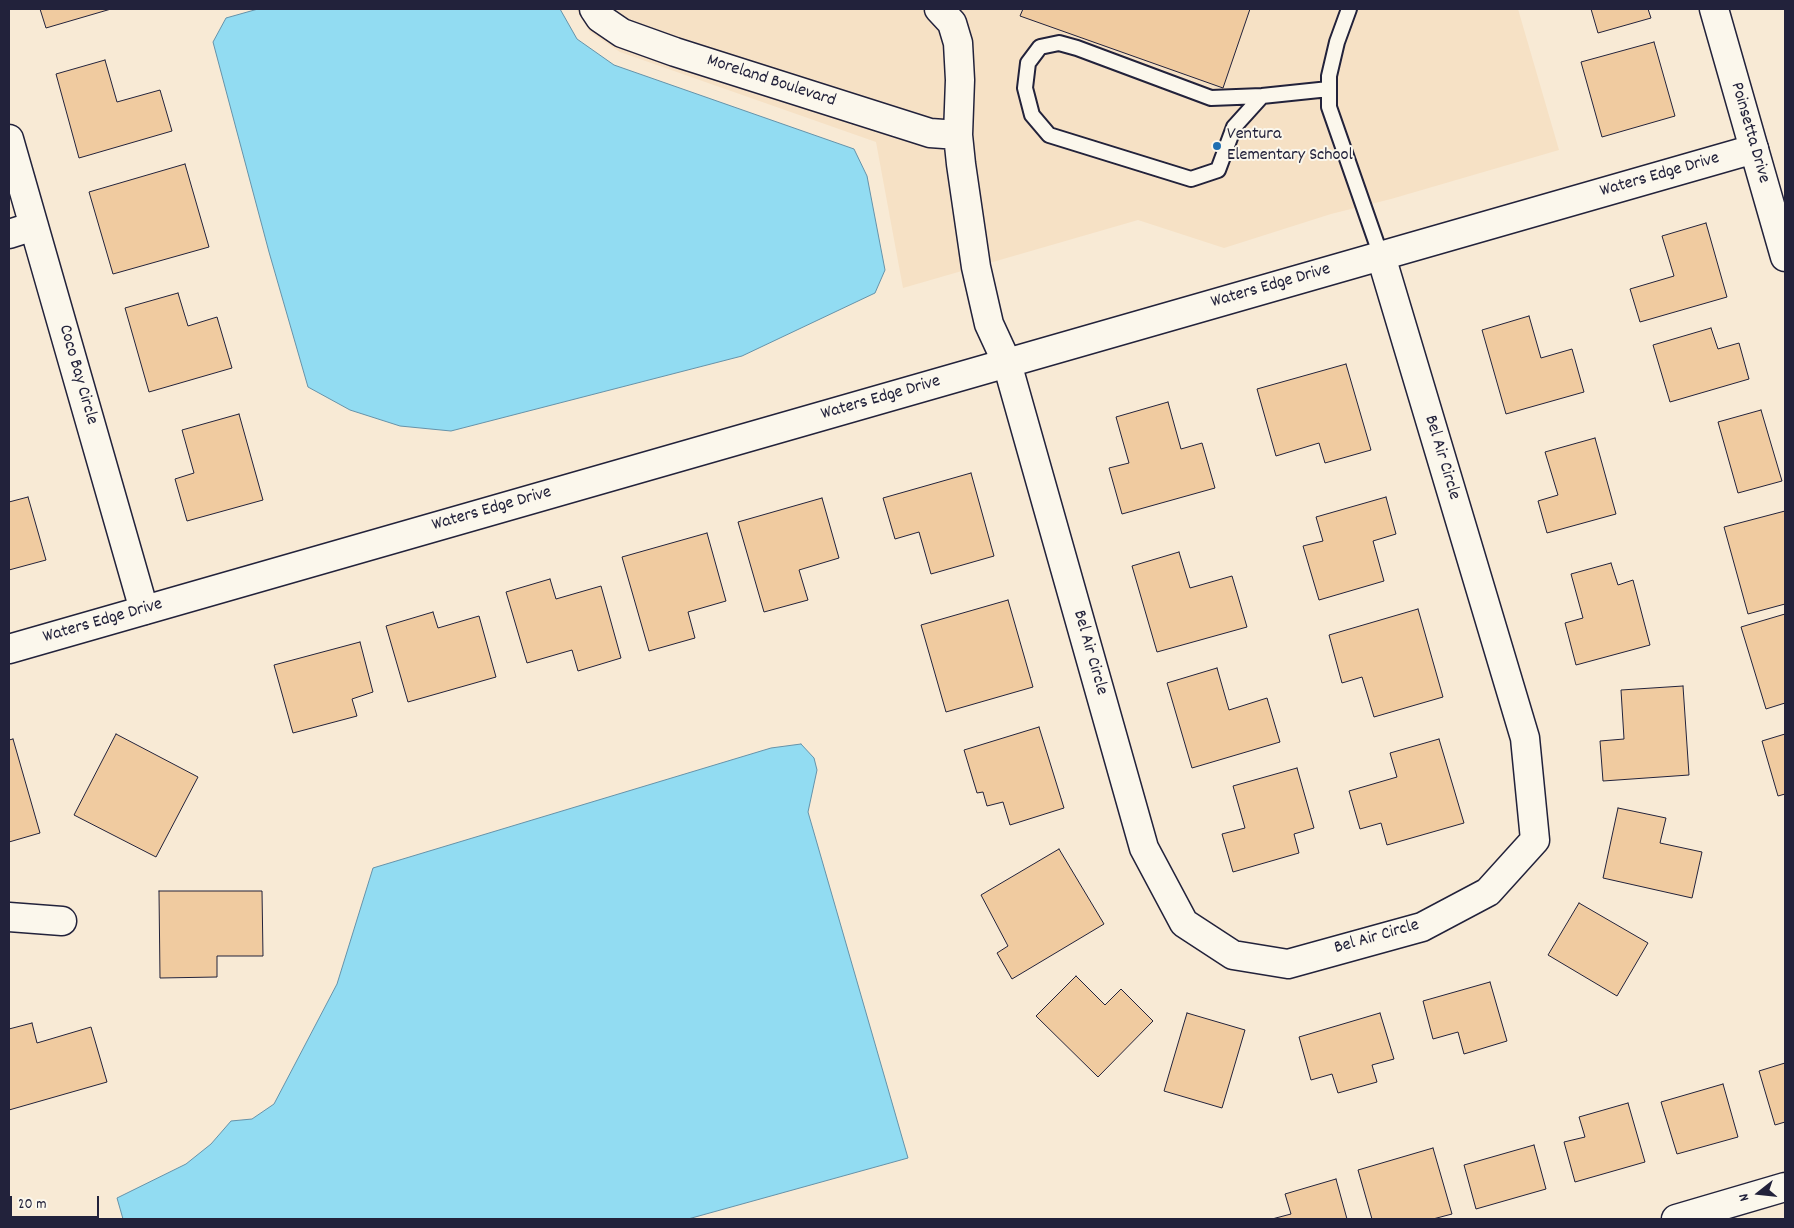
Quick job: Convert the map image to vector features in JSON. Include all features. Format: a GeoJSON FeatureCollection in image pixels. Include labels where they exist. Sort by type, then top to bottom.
{"type":"FeatureCollection","features":[{"type":"Feature","properties":{"kind":"street","name":"Moreland Boulevard"},"geometry":{"type":"LineString","coordinates":[[594,9],[600,18],[622,33],[666,49],[930,133],[958,135]]}},
{"type":"Feature","properties":{"kind":"street"},"geometry":{"type":"LineString","coordinates":[[940,9],[952,23],[958,43],[960,80],[958,135],[976,267],[989,324],[1007,363]]}},
{"type":"Feature","properties":{"kind":"street","name":"Poinsetta Drive"},"geometry":{"type":"LineString","coordinates":[[1714,9],[1754,149],[1781,226],[1785,257]]}},
{"type":"Feature","properties":{"kind":"street","name":"Coco Bay Circle"},"geometry":{"type":"LineString","coordinates":[[9,139],[21,230],[144,610]]}},
{"type":"Feature","properties":{"kind":"street","name":"Waters Edge Drive"},"geometry":{"type":"LineString","coordinates":[[9,650],[1754,149]]}},
{"type":"Feature","properties":{"kind":"street","name":"Bel Air Circle"},"geometry":{"type":"LineString","coordinates":[[1007,363],[1144,848],[1184,923],[1233,955],[1288,964],[1422,927],[1488,892],[1535,840],[1525,738],[1381,256]]}},
{"type":"Feature","properties":{"kind":"street"},"geometry":{"type":"LineString","coordinates":[[9,917],[62,921]]}},
{"type":"Feature","properties":{"kind":"street"},"geometry":{"type":"LineString","coordinates":[[1676,1219],[1705,1215],[1785,1188]]}},
{"type":"Feature","properties":{"kind":"lane"},"geometry":{"type":"LineString","coordinates":[[1349,9],[1337,42],[1329,76],[1329,107],[1381,256]]}},
{"type":"Feature","properties":{"kind":"lane"},"geometry":{"type":"LineString","coordinates":[[1262,96],[1234,127],[1218,170],[1191,179],[1049,135],[1032,115],[1025,88],[1028,63],[1040,48],[1059,43],[1210,98],[1262,96],[1329,89]]}},
{"type":"Feature","properties":{"kind":"shaded area","name":"Ventura Elementary School"},"geometry":{"type":"Polygon","coordinates":[[[576,9],[1518,9],[1559,150],[1391,199],[1331,214],[1224,248],[1138,220],[903,288],[876,142],[620,52],[590,32],[576,9]]]}},
{"type":"Feature","properties":{"kind":"water"},"geometry":{"type":"Polygon","coordinates":[[[258,9],[560,9],[577,39],[614,65],[854,149],[867,176],[885,270],[875,293],[742,356],[451,431],[400,426],[350,410],[308,387],[269,252],[213,42],[226,18],[258,9]]]}},
{"type":"Feature","properties":{"kind":"water"},"geometry":{"type":"Polygon","coordinates":[[[801,744],[814,758],[817,770],[808,812],[908,1158],[688,1219],[123,1219],[117,1198],[186,1164],[211,1144],[231,1121],[252,1119],[274,1104],[337,984],[373,868],[771,748],[801,744]]]}},
{"type":"Feature","properties":{"kind":"building"},"geometry":{"type":"Polygon","coordinates":[[[40,9],[111,9],[46,28],[40,9]]]}},
{"type":"Feature","properties":{"kind":"building"},"geometry":{"type":"Polygon","coordinates":[[[1023,9],[1250,9],[1223,88],[1020,16],[1023,9]]]}},
{"type":"Feature","properties":{"kind":"building"},"geometry":{"type":"Polygon","coordinates":[[[1591,9],[1648,9],[1651,18],[1598,33],[1591,9]]]}},
{"type":"Feature","properties":{"kind":"building"},"geometry":{"type":"Polygon","coordinates":[[[1654,42],[1675,116],[1602,137],[1581,62],[1654,42]]]}},
{"type":"Feature","properties":{"kind":"building"},"geometry":{"type":"Polygon","coordinates":[[[105,60],[117,102],[160,90],[172,131],[79,158],[56,74],[105,60]]]}},
{"type":"Feature","properties":{"kind":"building"},"geometry":{"type":"Polygon","coordinates":[[[185,164],[209,247],[113,274],[89,192],[185,164]]]}},
{"type":"Feature","properties":{"kind":"building"},"geometry":{"type":"Polygon","coordinates":[[[1706,223],[1727,297],[1640,322],[1630,289],[1674,276],[1662,236],[1706,223]]]}},
{"type":"Feature","properties":{"kind":"building"},"geometry":{"type":"Polygon","coordinates":[[[178,293],[188,326],[217,317],[232,368],[149,392],[125,308],[178,293]]]}},
{"type":"Feature","properties":{"kind":"building"},"geometry":{"type":"Polygon","coordinates":[[[1529,316],[1541,358],[1572,349],[1584,392],[1506,414],[1482,330],[1529,316]]]}},
{"type":"Feature","properties":{"kind":"building"},"geometry":{"type":"Polygon","coordinates":[[[1711,328],[1718,349],[1739,343],[1749,379],[1670,402],[1653,345],[1711,328]]]}},
{"type":"Feature","properties":{"kind":"building"},"geometry":{"type":"Polygon","coordinates":[[[1346,364],[1371,450],[1325,463],[1319,443],[1276,456],[1257,389],[1346,364]]]}},
{"type":"Feature","properties":{"kind":"building"},"geometry":{"type":"Polygon","coordinates":[[[1168,402],[1181,449],[1202,443],[1215,488],[1122,514],[1109,468],[1129,463],[1116,417],[1168,402]]]}},
{"type":"Feature","properties":{"kind":"building"},"geometry":{"type":"Polygon","coordinates":[[[1761,410],[1782,481],[1738,493],[1718,422],[1761,410]]]}},
{"type":"Feature","properties":{"kind":"building"},"geometry":{"type":"Polygon","coordinates":[[[239,414],[263,500],[187,521],[175,479],[194,473],[182,430],[239,414]]]}},
{"type":"Feature","properties":{"kind":"building"},"geometry":{"type":"Polygon","coordinates":[[[1595,438],[1616,514],[1547,533],[1538,501],[1558,495],[1545,452],[1595,438]]]}},
{"type":"Feature","properties":{"kind":"building"},"geometry":{"type":"Polygon","coordinates":[[[971,473],[994,556],[931,574],[919,532],[895,539],[883,498],[971,473]]]}},
{"type":"Feature","properties":{"kind":"building"},"geometry":{"type":"Polygon","coordinates":[[[28,497],[46,560],[9,570],[9,502],[28,497]]]}},
{"type":"Feature","properties":{"kind":"building"},"geometry":{"type":"Polygon","coordinates":[[[1386,497],[1396,534],[1373,541],[1384,581],[1319,600],[1303,546],[1323,541],[1316,517],[1386,497]]]}},
{"type":"Feature","properties":{"kind":"building"},"geometry":{"type":"Polygon","coordinates":[[[822,498],[839,558],[799,570],[808,600],[764,612],[738,522],[822,498]]]}},
{"type":"Feature","properties":{"kind":"building"},"geometry":{"type":"Polygon","coordinates":[[[1785,511],[1785,604],[1748,614],[1724,527],[1785,511]]]}},
{"type":"Feature","properties":{"kind":"building"},"geometry":{"type":"Polygon","coordinates":[[[707,533],[726,601],[688,612],[695,638],[649,651],[622,557],[707,533]]]}},
{"type":"Feature","properties":{"kind":"building"},"geometry":{"type":"Polygon","coordinates":[[[1179,552],[1190,588],[1232,576],[1247,627],[1157,652],[1132,566],[1179,552]]]}},
{"type":"Feature","properties":{"kind":"building"},"geometry":{"type":"Polygon","coordinates":[[[1611,563],[1618,585],[1633,580],[1650,645],[1576,665],[1565,623],[1583,618],[1571,574],[1611,563]]]}},
{"type":"Feature","properties":{"kind":"building"},"geometry":{"type":"Polygon","coordinates":[[[550,579],[556,599],[601,586],[621,658],[578,671],[572,650],[527,663],[506,592],[550,579]]]}},
{"type":"Feature","properties":{"kind":"building"},"geometry":{"type":"Polygon","coordinates":[[[1008,600],[1033,687],[946,712],[921,625],[1008,600]]]}},
{"type":"Feature","properties":{"kind":"building"},"geometry":{"type":"Polygon","coordinates":[[[1418,609],[1443,697],[1374,717],[1362,677],[1342,683],[1329,635],[1418,609]]]}},
{"type":"Feature","properties":{"kind":"building"},"geometry":{"type":"Polygon","coordinates":[[[433,612],[438,628],[479,616],[496,677],[408,702],[386,626],[433,612]]]}},
{"type":"Feature","properties":{"kind":"building"},"geometry":{"type":"Polygon","coordinates":[[[1785,614],[1785,703],[1766,709],[1741,627],[1785,614]]]}},
{"type":"Feature","properties":{"kind":"building"},"geometry":{"type":"Polygon","coordinates":[[[360,642],[373,692],[352,699],[357,716],[293,733],[274,665],[360,642]]]}},
{"type":"Feature","properties":{"kind":"building"},"geometry":{"type":"Polygon","coordinates":[[[1217,668],[1229,710],[1267,698],[1280,742],[1192,768],[1167,683],[1217,668]]]}},
{"type":"Feature","properties":{"kind":"building"},"geometry":{"type":"Polygon","coordinates":[[[1683,686],[1689,775],[1603,781],[1600,741],[1624,739],[1621,690],[1683,686]]]}},
{"type":"Feature","properties":{"kind":"building"},"geometry":{"type":"Polygon","coordinates":[[[1039,727],[1064,808],[1010,825],[1003,802],[987,806],[983,792],[977,793],[964,750],[1039,727]]]}},
{"type":"Feature","properties":{"kind":"building"},"geometry":{"type":"Polygon","coordinates":[[[116,734],[198,777],[156,857],[74,815],[116,734]]]}},
{"type":"Feature","properties":{"kind":"building"},"geometry":{"type":"Polygon","coordinates":[[[1785,734],[1785,794],[1778,796],[1762,741],[1785,734]]]}},
{"type":"Feature","properties":{"kind":"building"},"geometry":{"type":"Polygon","coordinates":[[[13,739],[40,833],[9,842],[9,740],[13,739]]]}},
{"type":"Feature","properties":{"kind":"building"},"geometry":{"type":"Polygon","coordinates":[[[1439,739],[1464,823],[1387,845],[1381,823],[1360,829],[1349,791],[1397,777],[1390,753],[1439,739]]]}},
{"type":"Feature","properties":{"kind":"building"},"geometry":{"type":"Polygon","coordinates":[[[1297,768],[1314,828],[1294,834],[1299,853],[1233,872],[1222,834],[1245,828],[1233,786],[1297,768]]]}},
{"type":"Feature","properties":{"kind":"building"},"geometry":{"type":"Polygon","coordinates":[[[1618,808],[1666,818],[1660,843],[1702,852],[1692,898],[1603,878],[1618,808]]]}},
{"type":"Feature","properties":{"kind":"building"},"geometry":{"type":"Polygon","coordinates":[[[1059,849],[1104,924],[1012,979],[997,953],[1008,946],[981,895],[1059,849]]]}},
{"type":"Feature","properties":{"kind":"building"},"geometry":{"type":"Polygon","coordinates":[[[159,891],[262,891],[263,956],[217,956],[217,977],[160,978],[159,891]]]}},
{"type":"Feature","properties":{"kind":"building"},"geometry":{"type":"Polygon","coordinates":[[[1579,903],[1648,943],[1617,996],[1548,955],[1579,903]]]}},
{"type":"Feature","properties":{"kind":"building"},"geometry":{"type":"Polygon","coordinates":[[[1076,976],[1105,1005],[1121,989],[1153,1021],[1098,1077],[1036,1016],[1076,976]]]}},
{"type":"Feature","properties":{"kind":"building"},"geometry":{"type":"Polygon","coordinates":[[[1490,982],[1507,1041],[1464,1054],[1458,1032],[1433,1039],[1423,1001],[1490,982]]]}},
{"type":"Feature","properties":{"kind":"building"},"geometry":{"type":"Polygon","coordinates":[[[1187,1013],[1245,1030],[1222,1108],[1164,1091],[1187,1013]]]}},
{"type":"Feature","properties":{"kind":"building"},"geometry":{"type":"Polygon","coordinates":[[[1380,1013],[1394,1059],[1372,1065],[1377,1082],[1338,1093],[1332,1074],[1311,1080],[1299,1037],[1380,1013]]]}},
{"type":"Feature","properties":{"kind":"building"},"geometry":{"type":"Polygon","coordinates":[[[32,1023],[37,1043],[91,1027],[107,1082],[9,1110],[9,1029],[32,1023]]]}},
{"type":"Feature","properties":{"kind":"building"},"geometry":{"type":"Polygon","coordinates":[[[1785,1063],[1785,1122],[1775,1125],[1759,1071],[1785,1063]]]}},
{"type":"Feature","properties":{"kind":"building"},"geometry":{"type":"Polygon","coordinates":[[[1723,1084],[1738,1137],[1677,1154],[1661,1102],[1723,1084]]]}},
{"type":"Feature","properties":{"kind":"building"},"geometry":{"type":"Polygon","coordinates":[[[1628,1103],[1645,1162],[1575,1182],[1564,1142],[1585,1137],[1579,1117],[1628,1103]]]}},
{"type":"Feature","properties":{"kind":"building"},"geometry":{"type":"Polygon","coordinates":[[[1534,1145],[1546,1189],[1476,1209],[1464,1165],[1534,1145]]]}},
{"type":"Feature","properties":{"kind":"building"},"geometry":{"type":"Polygon","coordinates":[[[1433,1148],[1452,1214],[1433,1219],[1372,1219],[1358,1170],[1433,1148]]]}},
{"type":"Feature","properties":{"kind":"building"},"geometry":{"type":"Polygon","coordinates":[[[1336,1179],[1347,1219],[1272,1219],[1291,1214],[1285,1194],[1336,1179]]]}},
{"type":"Feature","properties":{"kind":"place","name":"Ventura Elementary School"},"geometry":{"type":"Point","coordinates":[1217,146]}}]}
